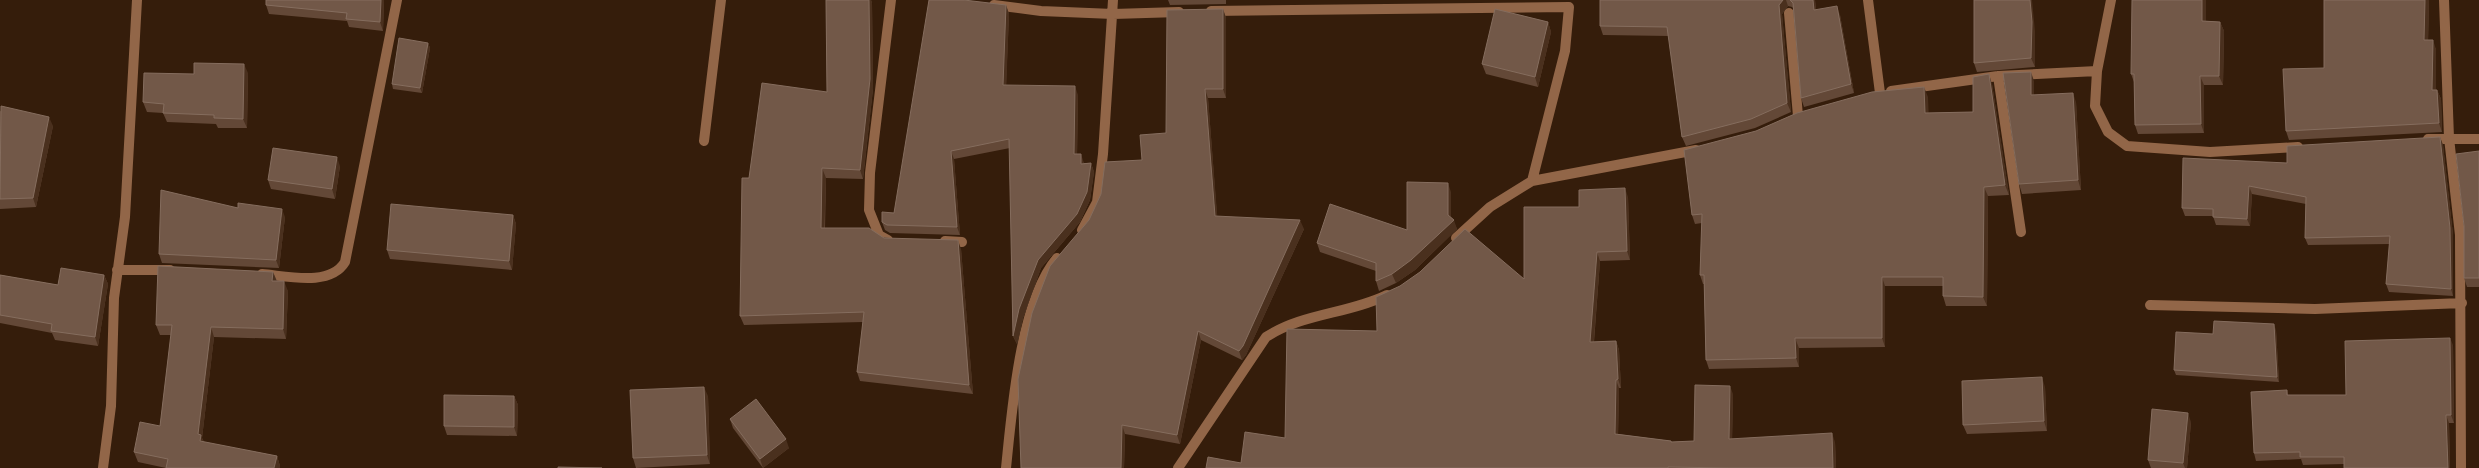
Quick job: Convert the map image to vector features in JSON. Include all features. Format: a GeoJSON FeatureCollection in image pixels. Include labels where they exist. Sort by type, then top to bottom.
{"type":"FeatureCollection","features":[{"type":"Feature","properties":{"kind":"street"},"geometry":{"type":"LineString","coordinates":[[102,468],[111,406],[114,298],[125,217],[138,0]]}},
{"type":"Feature","properties":{"kind":"street"},"geometry":{"type":"LineString","coordinates":[[252,274],[320,278],[337,272],[345,262],[397,0]]}},
{"type":"Feature","properties":{"kind":"street"},"geometry":{"type":"LineString","coordinates":[[704,141],[721,0]]}},
{"type":"Feature","properties":{"kind":"street"},"geometry":{"type":"LineString","coordinates":[[891,0],[875,124],[869,210],[879,235],[888,240],[898,240]]}},
{"type":"Feature","properties":{"kind":"street"},"geometry":{"type":"LineString","coordinates":[[1075,238],[1086,226],[1097,202],[1103,154],[1113,0]]}},
{"type":"Feature","properties":{"kind":"street"},"geometry":{"type":"LineString","coordinates":[[1868,0],[1875,94],[1998,76],[2097,71]]}},
{"type":"Feature","properties":{"kind":"street"},"geometry":{"type":"LineString","coordinates":[[2110,0],[2097,71],[2096,106],[2108,132],[2127,146],[2210,152],[2305,147]]}},
{"type":"Feature","properties":{"kind":"street"},"geometry":{"type":"LineString","coordinates":[[2444,0],[2450,138],[2460,235],[2462,303],[2461,468]]}},
{"type":"Feature","properties":{"kind":"street"},"geometry":{"type":"LineString","coordinates":[[987,4],[1041,11],[1113,14],[1569,4],[1565,51],[1532,181]]}},
{"type":"Feature","properties":{"kind":"street"},"geometry":{"type":"LineString","coordinates":[[1789,13],[1798,116]]}},
{"type":"Feature","properties":{"kind":"street"},"geometry":{"type":"LineString","coordinates":[[1998,76],[2020,232]]}},
{"type":"Feature","properties":{"kind":"street"},"geometry":{"type":"LineString","coordinates":[[2421,139],[2479,139]]}},
{"type":"Feature","properties":{"kind":"street"},"geometry":{"type":"LineString","coordinates":[[1449,245],[1490,208],[1532,181],[1704,148]]}},
{"type":"Feature","properties":{"kind":"street"},"geometry":{"type":"LineString","coordinates":[[934,241],[962,242]]}},
{"type":"Feature","properties":{"kind":"street"},"geometry":{"type":"LineString","coordinates":[[1006,468],[1014,387],[1030,320],[1047,271],[1064,251]]}},
{"type":"Feature","properties":{"kind":"street"},"geometry":{"type":"LineString","coordinates":[[117,270],[184,270]]}},
{"type":"Feature","properties":{"kind":"street"},"geometry":{"type":"LineString","coordinates":[[1178,468],[1266,337],[1282,327],[1311,317],[1369,303],[1399,289]]}},
{"type":"Feature","properties":{"kind":"street"},"geometry":{"type":"LineString","coordinates":[[2150,305],[2315,308],[2462,303]]}},
{"type":"Feature","properties":{"kind":"building"},"geometry":{"type":"Polygon","coordinates":[[[266,0],[381,0],[380,22],[346,19],[347,13],[266,5],[266,0]]]}},
{"type":"Feature","properties":{"kind":"building"},"geometry":{"type":"Polygon","coordinates":[[[826,0],[869,0],[870,79],[860,170],[822,168],[821,228],[869,228],[884,238],[958,240],[969,385],[857,372],[864,312],[740,316],[742,178],[749,178],[762,83],[827,92],[826,0]]]}},
{"type":"Feature","properties":{"kind":"building"},"geometry":{"type":"Polygon","coordinates":[[[929,0],[964,0],[1006,5],[1003,85],[1075,86],[1074,154],[1081,154],[1081,164],[1091,163],[1087,192],[1077,214],[1038,260],[1019,309],[1013,336],[1009,139],[951,151],[957,227],[887,225],[882,222],[882,212],[894,213],[929,0]]]}},
{"type":"Feature","properties":{"kind":"building"},"geometry":{"type":"Polygon","coordinates":[[[1600,0],[1783,0],[1779,5],[1787,103],[1751,119],[1682,137],[1667,27],[1600,26],[1600,0]]]}},
{"type":"Feature","properties":{"kind":"building"},"geometry":{"type":"Polygon","coordinates":[[[1790,0],[1813,0],[1814,10],[1837,6],[1851,84],[1801,98],[1793,3],[1790,0]]]}},
{"type":"Feature","properties":{"kind":"building"},"geometry":{"type":"Polygon","coordinates":[[[1974,0],[2030,0],[2032,22],[2031,58],[1974,63],[1974,0]]]}},
{"type":"Feature","properties":{"kind":"building"},"geometry":{"type":"Polygon","coordinates":[[[2132,0],[2202,0],[2202,21],[2220,22],[2219,76],[2200,76],[2201,124],[2135,125],[2134,74],[2131,74],[2132,0]]]}},
{"type":"Feature","properties":{"kind":"building"},"geometry":{"type":"Polygon","coordinates":[[[2324,0],[2425,0],[2424,40],[2433,40],[2432,90],[2437,90],[2439,123],[2286,131],[2283,69],[2324,68],[2324,0]]]}},
{"type":"Feature","properties":{"kind":"building"},"geometry":{"type":"Polygon","coordinates":[[[1223,9],[1223,89],[1205,89],[1215,216],[1300,220],[1243,346],[1239,351],[1198,331],[1177,435],[1122,425],[1121,468],[1021,468],[1018,379],[1032,313],[1050,266],[1089,220],[1101,194],[1105,162],[1142,160],[1140,135],[1166,133],[1167,10],[1223,9]]]}},
{"type":"Feature","properties":{"kind":"building"},"geometry":{"type":"Polygon","coordinates":[[[1495,9],[1548,22],[1535,77],[1482,64],[1495,9]]]}},
{"type":"Feature","properties":{"kind":"building"},"geometry":{"type":"Polygon","coordinates":[[[399,38],[428,43],[420,88],[392,84],[399,38]]]}},
{"type":"Feature","properties":{"kind":"building"},"geometry":{"type":"Polygon","coordinates":[[[194,63],[244,64],[243,119],[214,118],[214,115],[163,113],[164,104],[143,102],[144,73],[194,74],[194,63]]]}},
{"type":"Feature","properties":{"kind":"building"},"geometry":{"type":"Polygon","coordinates":[[[2031,72],[2031,95],[2073,93],[2078,180],[2019,184],[2003,73],[2031,72]]]}},
{"type":"Feature","properties":{"kind":"building"},"geometry":{"type":"Polygon","coordinates":[[[1989,74],[2005,185],[1984,187],[1983,297],[1943,296],[1943,277],[1882,277],[1882,338],[1795,338],[1796,358],[1706,360],[1704,275],[1700,275],[1702,214],[1692,215],[1684,150],[1756,131],[1797,113],[1872,92],[1924,87],[1925,113],[1973,112],[1973,77],[1989,74]]]}},
{"type":"Feature","properties":{"kind":"building"},"geometry":{"type":"Polygon","coordinates":[[[1,106],[49,117],[33,198],[0,199],[1,106]]]}},
{"type":"Feature","properties":{"kind":"building"},"geometry":{"type":"Polygon","coordinates":[[[2440,137],[2450,228],[2451,289],[2386,284],[2390,236],[2305,238],[2306,197],[2249,186],[2247,219],[2213,217],[2213,209],[2182,208],[2183,158],[2287,163],[2287,146],[2440,137]]]}},
{"type":"Feature","properties":{"kind":"building"},"geometry":{"type":"Polygon","coordinates":[[[273,148],[337,157],[332,189],[268,180],[273,148]]]}},
{"type":"Feature","properties":{"kind":"building"},"geometry":{"type":"Polygon","coordinates":[[[2479,151],[2479,278],[2464,278],[2464,226],[2456,154],[2479,151]]]}},
{"type":"Feature","properties":{"kind":"building"},"geometry":{"type":"Polygon","coordinates":[[[1407,182],[1448,183],[1448,215],[1454,220],[1411,260],[1392,274],[1376,281],[1376,263],[1317,243],[1330,204],[1407,230],[1407,182]]]}},
{"type":"Feature","properties":{"kind":"building"},"geometry":{"type":"Polygon","coordinates":[[[1625,188],[1627,251],[1597,252],[1590,342],[1616,341],[1618,379],[1616,380],[1615,434],[1671,442],[1694,441],[1695,385],[1730,386],[1729,439],[1832,433],[1833,468],[1206,468],[1208,457],[1241,463],[1245,432],[1285,438],[1287,329],[1377,331],[1376,297],[1400,286],[1420,272],[1465,229],[1524,279],[1524,207],[1579,207],[1579,190],[1625,188]]]}},
{"type":"Feature","properties":{"kind":"building"},"geometry":{"type":"Polygon","coordinates":[[[161,190],[238,208],[238,203],[282,209],[276,260],[159,254],[161,190]]]}},
{"type":"Feature","properties":{"kind":"building"},"geometry":{"type":"Polygon","coordinates":[[[391,204],[513,215],[509,261],[387,250],[391,204]]]}},
{"type":"Feature","properties":{"kind":"building"},"geometry":{"type":"Polygon","coordinates":[[[158,266],[273,272],[272,281],[284,281],[283,329],[211,327],[198,434],[201,435],[200,441],[277,456],[274,468],[166,468],[168,459],[134,452],[140,422],[160,426],[172,325],[156,325],[158,266]]]}},
{"type":"Feature","properties":{"kind":"building"},"geometry":{"type":"Polygon","coordinates":[[[61,268],[104,275],[95,337],[51,331],[52,324],[0,315],[0,275],[58,285],[61,268]]]}},
{"type":"Feature","properties":{"kind":"building"},"geometry":{"type":"Polygon","coordinates":[[[2214,321],[2274,324],[2277,377],[2174,370],[2176,332],[2213,334],[2214,321]]]}},
{"type":"Feature","properties":{"kind":"building"},"geometry":{"type":"Polygon","coordinates":[[[2450,338],[2451,415],[2446,415],[2448,468],[2344,468],[2344,457],[2300,457],[2300,452],[2254,453],[2251,392],[2287,390],[2287,395],[2346,395],[2345,341],[2450,338]]]}},
{"type":"Feature","properties":{"kind":"building"},"geometry":{"type":"Polygon","coordinates":[[[2042,377],[2044,421],[1963,425],[1962,381],[2042,377]]]}},
{"type":"Feature","properties":{"kind":"building"},"geometry":{"type":"Polygon","coordinates":[[[704,387],[707,455],[633,458],[630,390],[704,387]]]}},
{"type":"Feature","properties":{"kind":"building"},"geometry":{"type":"Polygon","coordinates":[[[444,395],[514,396],[514,427],[444,426],[444,395]]]}},
{"type":"Feature","properties":{"kind":"building"},"geometry":{"type":"Polygon","coordinates":[[[756,399],[786,439],[760,459],[730,419],[756,399]]]}},
{"type":"Feature","properties":{"kind":"building"},"geometry":{"type":"Polygon","coordinates":[[[2152,409],[2188,413],[2183,463],[2148,460],[2152,409]]]}},
{"type":"Feature","properties":{"kind":"building"},"geometry":{"type":"Polygon","coordinates":[[[558,467],[602,468],[558,468],[558,467]]]}}]}
